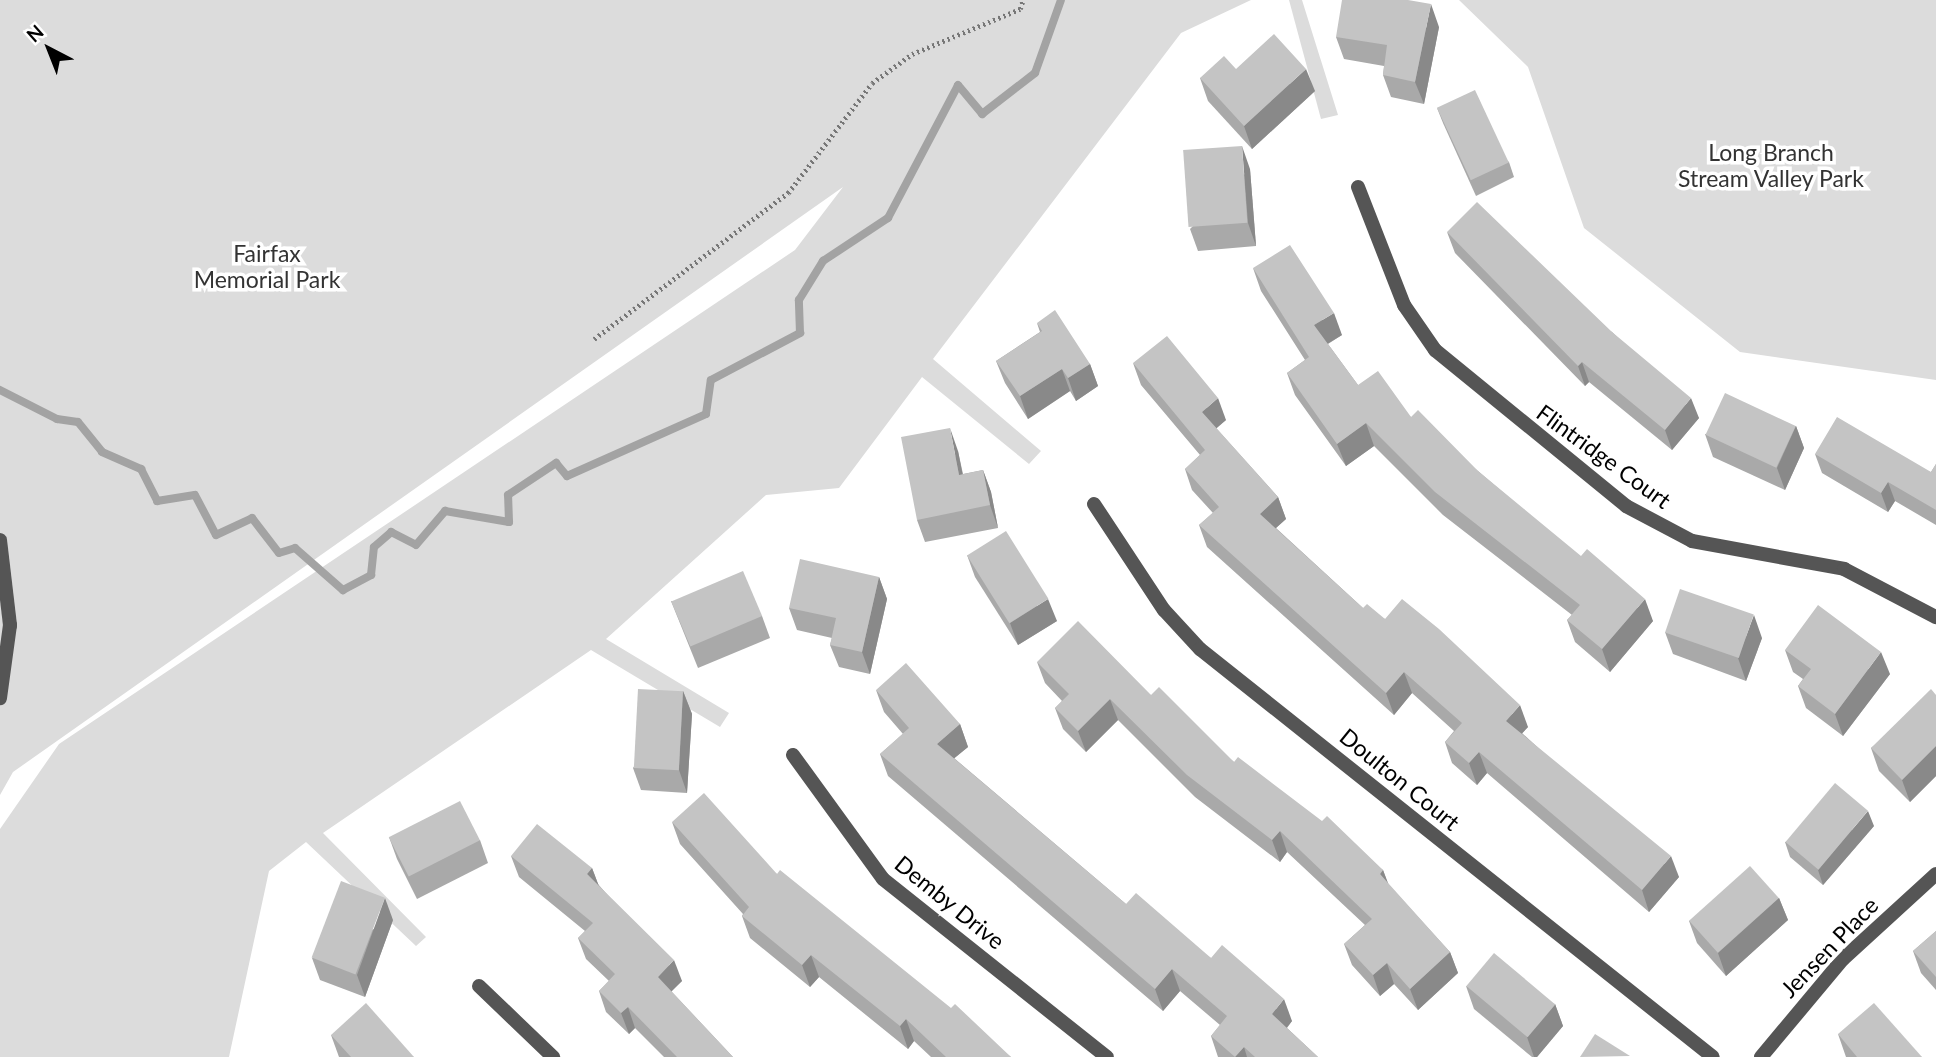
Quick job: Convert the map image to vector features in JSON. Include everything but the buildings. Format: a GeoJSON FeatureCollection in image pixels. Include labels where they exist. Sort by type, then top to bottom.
{"type":"FeatureCollection","features":[{"type":"Feature","properties":{"kind":"street","name":"Flintridge Court"},"geometry":{"type":"LineString","coordinates":[[1358,187],[1404,305],[1435,350],[1626,506],[1692,541],[1844,569],[1936,617]]}},
{"type":"Feature","properties":{"kind":"street","name":"Doulton Court"},"geometry":{"type":"LineString","coordinates":[[1094,504],[1164,610],[1200,649],[1713,1057]]}},
{"type":"Feature","properties":{"kind":"street"},"geometry":{"type":"LineString","coordinates":[[0,540],[10,625],[0,698]]}},
{"type":"Feature","properties":{"kind":"street","name":"Demby Drive"},"geometry":{"type":"LineString","coordinates":[[793,755],[883,879],[1107,1057]]}},
{"type":"Feature","properties":{"kind":"street","name":"Jensen Place"},"geometry":{"type":"LineString","coordinates":[[1761,1057],[1843,959],[1936,874]]}},
{"type":"Feature","properties":{"kind":"street"},"geometry":{"type":"LineString","coordinates":[[479,986],[552,1057]]}},
{"type":"Feature","properties":{"kind":"path"},"geometry":{"type":"LineString","coordinates":[[594,339],[788,193],[872,83],[912,54],[1020,9],[1023,0]]}},
{"type":"Feature","properties":{"kind":"green space","name":"Fairfax Memorial Park"},"geometry":{"type":"Polygon","coordinates":[[[0,0],[1251,0],[1181,33],[933,359],[1041,451],[1029,464],[922,377],[839,488],[766,495],[606,639],[729,713],[720,727],[591,650],[323,833],[426,937],[416,946],[306,842],[269,871],[229,1057],[0,1057],[0,829],[59,744],[795,250],[843,187],[13,772],[0,795],[0,0]]]}},
{"type":"Feature","properties":{"kind":"green space"},"geometry":{"type":"Polygon","coordinates":[[[1289,0],[1302,0],[1338,115],[1321,119],[1289,0]]]}},
{"type":"Feature","properties":{"kind":"green space","name":"Long Branch Stream Valley Park"},"geometry":{"type":"Polygon","coordinates":[[[1459,0],[1936,0],[1936,380],[1740,352],[1584,228],[1528,67],[1459,0]]]}},
{"type":"Feature","properties":{"kind":"waterway"},"geometry":{"type":"LineString","coordinates":[[0,390],[57,419],[78,422],[102,452],[141,469],[157,501],[195,495],[216,535],[252,518],[279,553],[295,548],[343,590],[371,575],[374,547],[391,532],[416,545],[445,511],[509,522],[508,495],[556,463],[567,476],[706,414],[711,380],[800,333],[799,300],[823,261],[888,218],[958,85],[982,114],[1035,73],[1061,0]]}}]}
